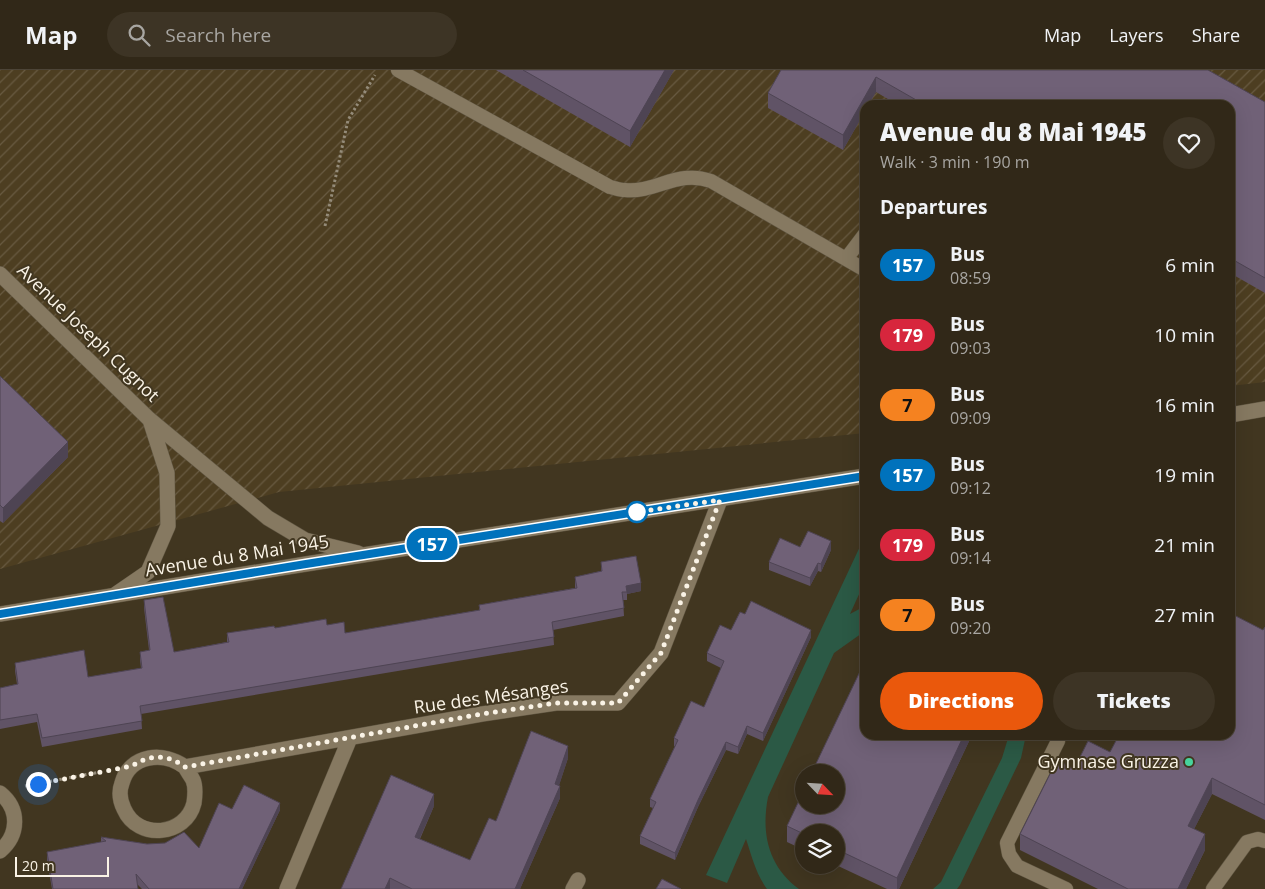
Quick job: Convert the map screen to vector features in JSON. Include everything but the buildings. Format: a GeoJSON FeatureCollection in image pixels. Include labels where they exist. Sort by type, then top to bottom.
{"type":"FeatureCollection","features":[{"type":"Feature","properties":{"kind":"street","name":"Avenue Joseph Cugnot"},"geometry":{"type":"LineString","coordinates":[[0,274],[149,419],[268,518],[305,540],[365,555]]}},
{"type":"Feature","properties":{"kind":"street"},"geometry":{"type":"LineString","coordinates":[[1235,414],[1265,409]]}},
{"type":"Feature","properties":{"kind":"street","name":"Avenue Joseph Cugnot"},"geometry":{"type":"LineString","coordinates":[[114,596],[148,572],[168,526],[167,472],[149,419]]}},
{"type":"Feature","properties":{"kind":"street","name":"Avenue du 8 Mai 1945"},"geometry":{"type":"LineString","coordinates":[[0,614],[860,477]]}},
{"type":"Feature","properties":{"kind":"street","name":"Rue des Mésanges"},"geometry":{"type":"LineString","coordinates":[[185,767],[482,714],[556,703],[618,703],[661,653],[720,500]]}},
{"type":"Feature","properties":{"kind":"street"},"geometry":{"type":"LineString","coordinates":[[287,889],[350,738]]}},
{"type":"Feature","properties":{"kind":"street"},"geometry":{"type":"LineString","coordinates":[[156,756],[167,757],[185,767],[193,780],[196,794],[192,812],[181,824],[169,830],[156,832],[142,828],[131,820],[121,803],[122,782],[132,766],[146,758],[156,756]]}},
{"type":"Feature","properties":{"kind":"street"},"geometry":{"type":"LineString","coordinates":[[0,793],[7,798],[13,810],[15,825],[8,844],[0,851]]}},
{"type":"Feature","properties":{"kind":"lane"},"geometry":{"type":"LineString","coordinates":[[398,70],[610,187],[626,190],[642,189],[684,177],[699,177],[711,181],[860,267]]}},
{"type":"Feature","properties":{"kind":"lane"},"geometry":{"type":"LineString","coordinates":[[846,259],[860,241]]}},
{"type":"Feature","properties":{"kind":"lane"},"geometry":{"type":"LineString","coordinates":[[1058,740],[1007,843],[1009,854],[1017,866],[1066,889]]}},
{"type":"Feature","properties":{"kind":"lane"},"geometry":{"type":"LineString","coordinates":[[1213,889],[1247,842],[1258,839],[1265,841]]}},
{"type":"Feature","properties":{"kind":"path"},"geometry":{"type":"LineString","coordinates":[[325,226],[348,120],[378,70]]}},
{"type":"Feature","properties":{"kind":"path"},"geometry":{"type":"LineString","coordinates":[[19,787],[132,766]]}},
{"type":"Feature","properties":{"kind":"shaded area"},"geometry":{"type":"Polygon","coordinates":[[[0,70],[1265,70],[1265,382],[1235,385],[1235,100],[860,100],[860,434],[279,492],[0,569],[0,70]]]}},
{"type":"Feature","properties":{"kind":"green space"},"geometry":{"type":"Polygon","coordinates":[[[860,547],[860,592],[850,614],[860,609],[860,635],[834,653],[768,797],[766,823],[769,848],[780,870],[799,889],[767,889],[757,871],[746,839],[727,883],[706,875],[860,547]]]}},
{"type":"Feature","properties":{"kind":"green space"},"geometry":{"type":"Polygon","coordinates":[[[1007,740],[1025,740],[1021,758],[960,885],[957,889],[933,889],[941,882],[1002,758],[1007,740]]]}},
{"type":"Feature","properties":{"kind":"bus line","name":"157"},"geometry":{"type":"LineString","coordinates":[[0,614],[860,477]]}},
{"type":"Feature","properties":{"kind":"place","name":"Gymnase Gruzza"},"geometry":{"type":"Point","coordinates":[1189,762]}},
{"type":"Feature","properties":{"kind":"route"},"geometry":{"type":"LineString","coordinates":[[38,784],[132,766],[146,758],[156,756],[167,757],[185,767],[482,714],[556,703],[618,703],[661,653],[720,500],[637,512]]}}]}
